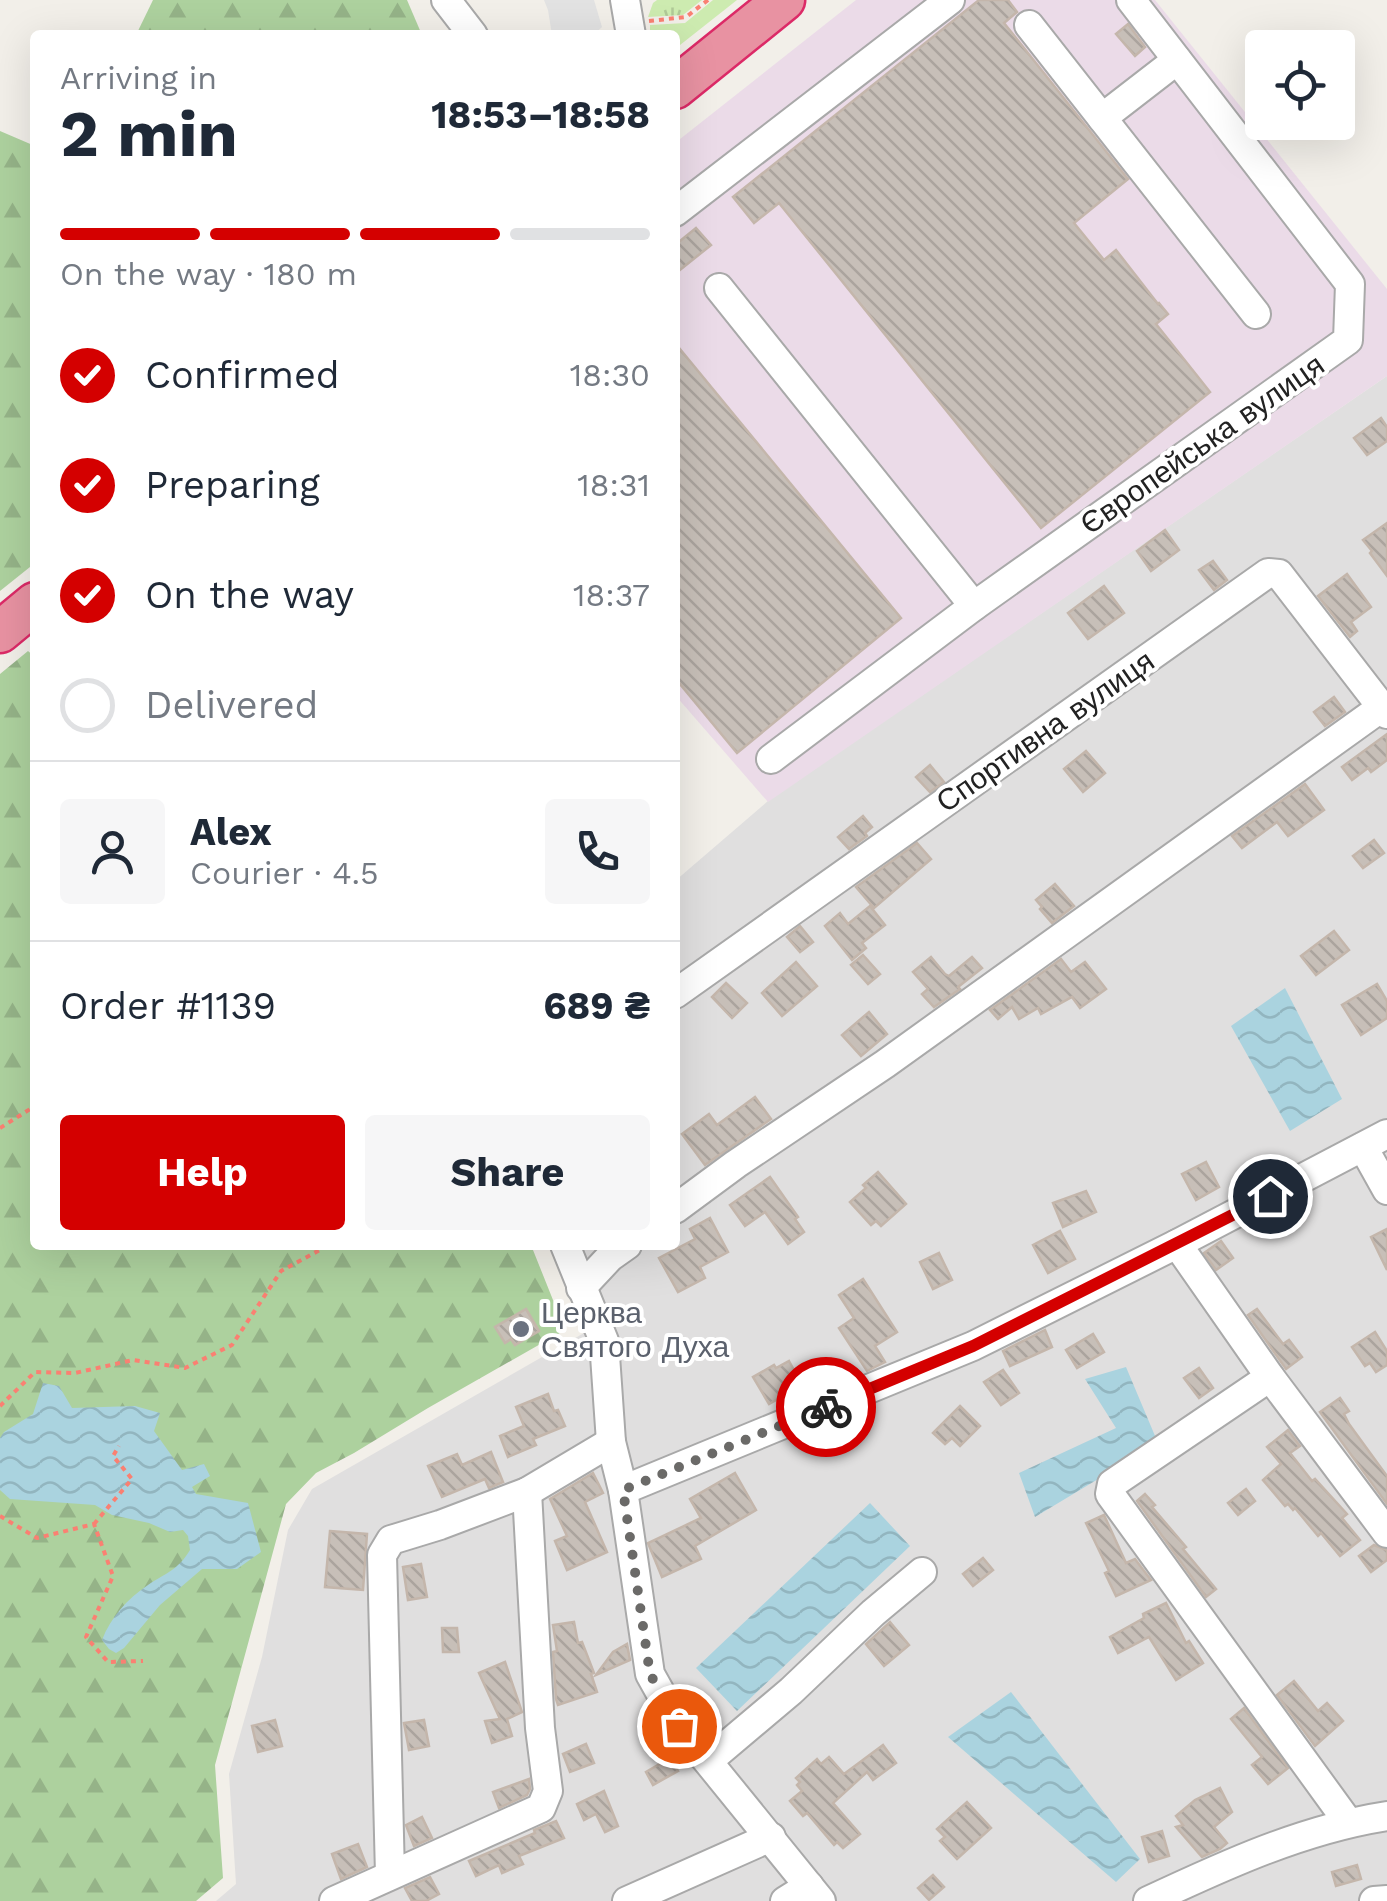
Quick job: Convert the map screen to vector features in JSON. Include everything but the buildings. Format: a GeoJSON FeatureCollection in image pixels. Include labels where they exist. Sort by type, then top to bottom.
{"type":"FeatureCollection","features":[{"type":"Feature","properties":{"kind":"highway"},"geometry":{"type":"LineString","coordinates":[[680,84],[784,0]]}},
{"type":"Feature","properties":{"kind":"street"},"geometry":{"type":"LineString","coordinates":[[446,0],[469,30]]}},
{"type":"Feature","properties":{"kind":"street"},"geometry":{"type":"LineString","coordinates":[[625,0],[637,30]]}},
{"type":"Feature","properties":{"kind":"street"},"geometry":{"type":"LineString","coordinates":[[680,208],[950,0]]}},
{"type":"Feature","properties":{"kind":"street","name":"Європейська вулиця"},"geometry":{"type":"LineString","coordinates":[[771,759],[974,606],[1348,340],[1350,284],[1131,0]]}},
{"type":"Feature","properties":{"kind":"street"},"geometry":{"type":"LineString","coordinates":[[1029,25],[1256,314]]}},
{"type":"Feature","properties":{"kind":"street"},"geometry":{"type":"LineString","coordinates":[[1102,118],[1177,60]]}},
{"type":"Feature","properties":{"kind":"street"},"geometry":{"type":"LineString","coordinates":[[719,288],[974,606]]}},
{"type":"Feature","properties":{"kind":"street","name":"Спортивна вулиця"},"geometry":{"type":"LineString","coordinates":[[680,990],[1268,573],[1279,574],[1385,711],[680,1205]]}},
{"type":"Feature","properties":{"kind":"street"},"geometry":{"type":"LineString","coordinates":[[623,1490],[973,1346],[1375,1141],[1387,1190]]}},
{"type":"Feature","properties":{"kind":"street"},"geometry":{"type":"LineString","coordinates":[[1177,1244],[1387,1533]]}},
{"type":"Feature","properties":{"kind":"street"},"geometry":{"type":"LineString","coordinates":[[566,1250],[604,1342],[611,1442],[623,1490],[650,1674],[679,1726],[815,1893],[784,1901]]}},
{"type":"Feature","properties":{"kind":"street"},"geometry":{"type":"LineString","coordinates":[[581,1288],[620,1250]]}},
{"type":"Feature","properties":{"kind":"street"},"geometry":{"type":"LineString","coordinates":[[1270,1377],[1112,1484],[1110,1494],[1348,1822]]}},
{"type":"Feature","properties":{"kind":"street"},"geometry":{"type":"LineString","coordinates":[[390,1875],[382,1556],[391,1540],[526,1492],[611,1442]]}},
{"type":"Feature","properties":{"kind":"street"},"geometry":{"type":"LineString","coordinates":[[334,1901],[540,1808],[548,1791],[540,1728],[526,1492]]}},
{"type":"Feature","properties":{"kind":"street"},"geometry":{"type":"LineString","coordinates":[[708,1761],[922,1572]]}},
{"type":"Feature","properties":{"kind":"street"},"geometry":{"type":"LineString","coordinates":[[1148,1901],[1229,1863],[1348,1822],[1387,1816]]}},
{"type":"Feature","properties":{"kind":"street"},"geometry":{"type":"LineString","coordinates":[[627,1901],[771,1837]]}},
{"type":"Feature","properties":{"kind":"street"},"geometry":{"type":"LineString","coordinates":[[1374,1901],[1387,1900]]}},
{"type":"Feature","properties":{"kind":"path"},"geometry":{"type":"LineString","coordinates":[[641,30],[648,22],[686,17],[708,0]]}},
{"type":"Feature","properties":{"kind":"path"},"geometry":{"type":"LineString","coordinates":[[0,1128],[30,1109]]}},
{"type":"Feature","properties":{"kind":"path"},"geometry":{"type":"LineString","coordinates":[[0,1406],[35,1372],[75,1372],[133,1360],[185,1368],[232,1345],[282,1271],[321,1250]]}},
{"type":"Feature","properties":{"kind":"path"},"geometry":{"type":"LineString","coordinates":[[0,1516],[37,1538],[94,1524],[132,1478],[112,1456],[119,1446]]}},
{"type":"Feature","properties":{"kind":"path"},"geometry":{"type":"LineString","coordinates":[[94,1524],[112,1576],[86,1638],[108,1662],[142,1661]]}},
{"type":"Feature","properties":{"kind":"shaded area"},"geometry":{"type":"Polygon","coordinates":[[[544,0],[594,0],[602,27],[551,30],[544,0]]]}},
{"type":"Feature","properties":{"kind":"shaded area"},"geometry":{"type":"Polygon","coordinates":[[[856,0],[1155,0],[1245,112],[1245,140],[1267,140],[1387,289],[1387,376],[768,802],[680,701],[680,139],[856,0]]]}},
{"type":"Feature","properties":{"kind":"shaded area"},"geometry":{"type":"Polygon","coordinates":[[[1387,376],[1387,1901],[216,1901],[236,1884],[229,1774],[262,1657],[288,1530],[312,1489],[584,1333],[551,1250],[680,1250],[680,877],[768,801],[1387,376]]]}},
{"type":"Feature","properties":{"kind":"green space"},"geometry":{"type":"Polygon","coordinates":[[[153,0],[407,0],[420,30],[138,30],[153,0]]]}},
{"type":"Feature","properties":{"kind":"green space"},"geometry":{"type":"Polygon","coordinates":[[[657,0],[702,0],[683,15],[648,17],[657,0]]]}},
{"type":"Feature","properties":{"kind":"green space"},"geometry":{"type":"Polygon","coordinates":[[[713,0],[737,0],[680,45],[680,30],[650,30],[650,25],[685,23],[713,0]]]}},
{"type":"Feature","properties":{"kind":"green space"},"geometry":{"type":"Polygon","coordinates":[[[0,131],[30,144],[30,567],[0,591],[0,131]]]}},
{"type":"Feature","properties":{"kind":"green space"},"geometry":{"type":"Polygon","coordinates":[[[30,653],[30,1250],[533,1250],[565,1330],[316,1473],[286,1504],[215,1765],[223,1878],[196,1901],[0,1901],[0,674],[30,653]]]}},
{"type":"Feature","properties":{"kind":"water"},"geometry":{"type":"Polygon","coordinates":[[[1285,988],[1342,1099],[1290,1131],[1231,1026],[1285,988]]]}},
{"type":"Feature","properties":{"kind":"water"},"geometry":{"type":"Polygon","coordinates":[[[1126,1367],[1158,1443],[1035,1517],[1019,1473],[1116,1428],[1085,1379],[1126,1367]]]}},
{"type":"Feature","properties":{"kind":"water"},"geometry":{"type":"Polygon","coordinates":[[[43,1383],[59,1386],[72,1408],[135,1406],[160,1413],[154,1431],[182,1470],[204,1464],[210,1476],[192,1487],[196,1494],[248,1503],[261,1552],[237,1569],[202,1569],[160,1605],[116,1653],[102,1640],[110,1624],[133,1596],[181,1562],[190,1550],[188,1536],[183,1530],[170,1532],[112,1515],[95,1505],[10,1499],[0,1490],[0,1438],[33,1414],[43,1383]]]}},
{"type":"Feature","properties":{"kind":"water"},"geometry":{"type":"Polygon","coordinates":[[[870,1503],[910,1546],[737,1711],[696,1668],[870,1503]]]}},
{"type":"Feature","properties":{"kind":"water"},"geometry":{"type":"Polygon","coordinates":[[[1011,1692],[1140,1859],[1116,1882],[948,1737],[1011,1692]]]}},
{"type":"Feature","properties":{"kind":"way so far"},"geometry":{"type":"LineString","coordinates":[[679,1726],[650,1674],[623,1490],[826,1407]]}},
{"type":"Feature","properties":{"kind":"place","name":"Церква Святого Духа"},"geometry":{"type":"Point","coordinates":[521,1329]}},
{"type":"Feature","properties":{"kind":"route"},"geometry":{"type":"LineString","coordinates":[[826,1407],[973,1346],[1270,1196]]}}]}
